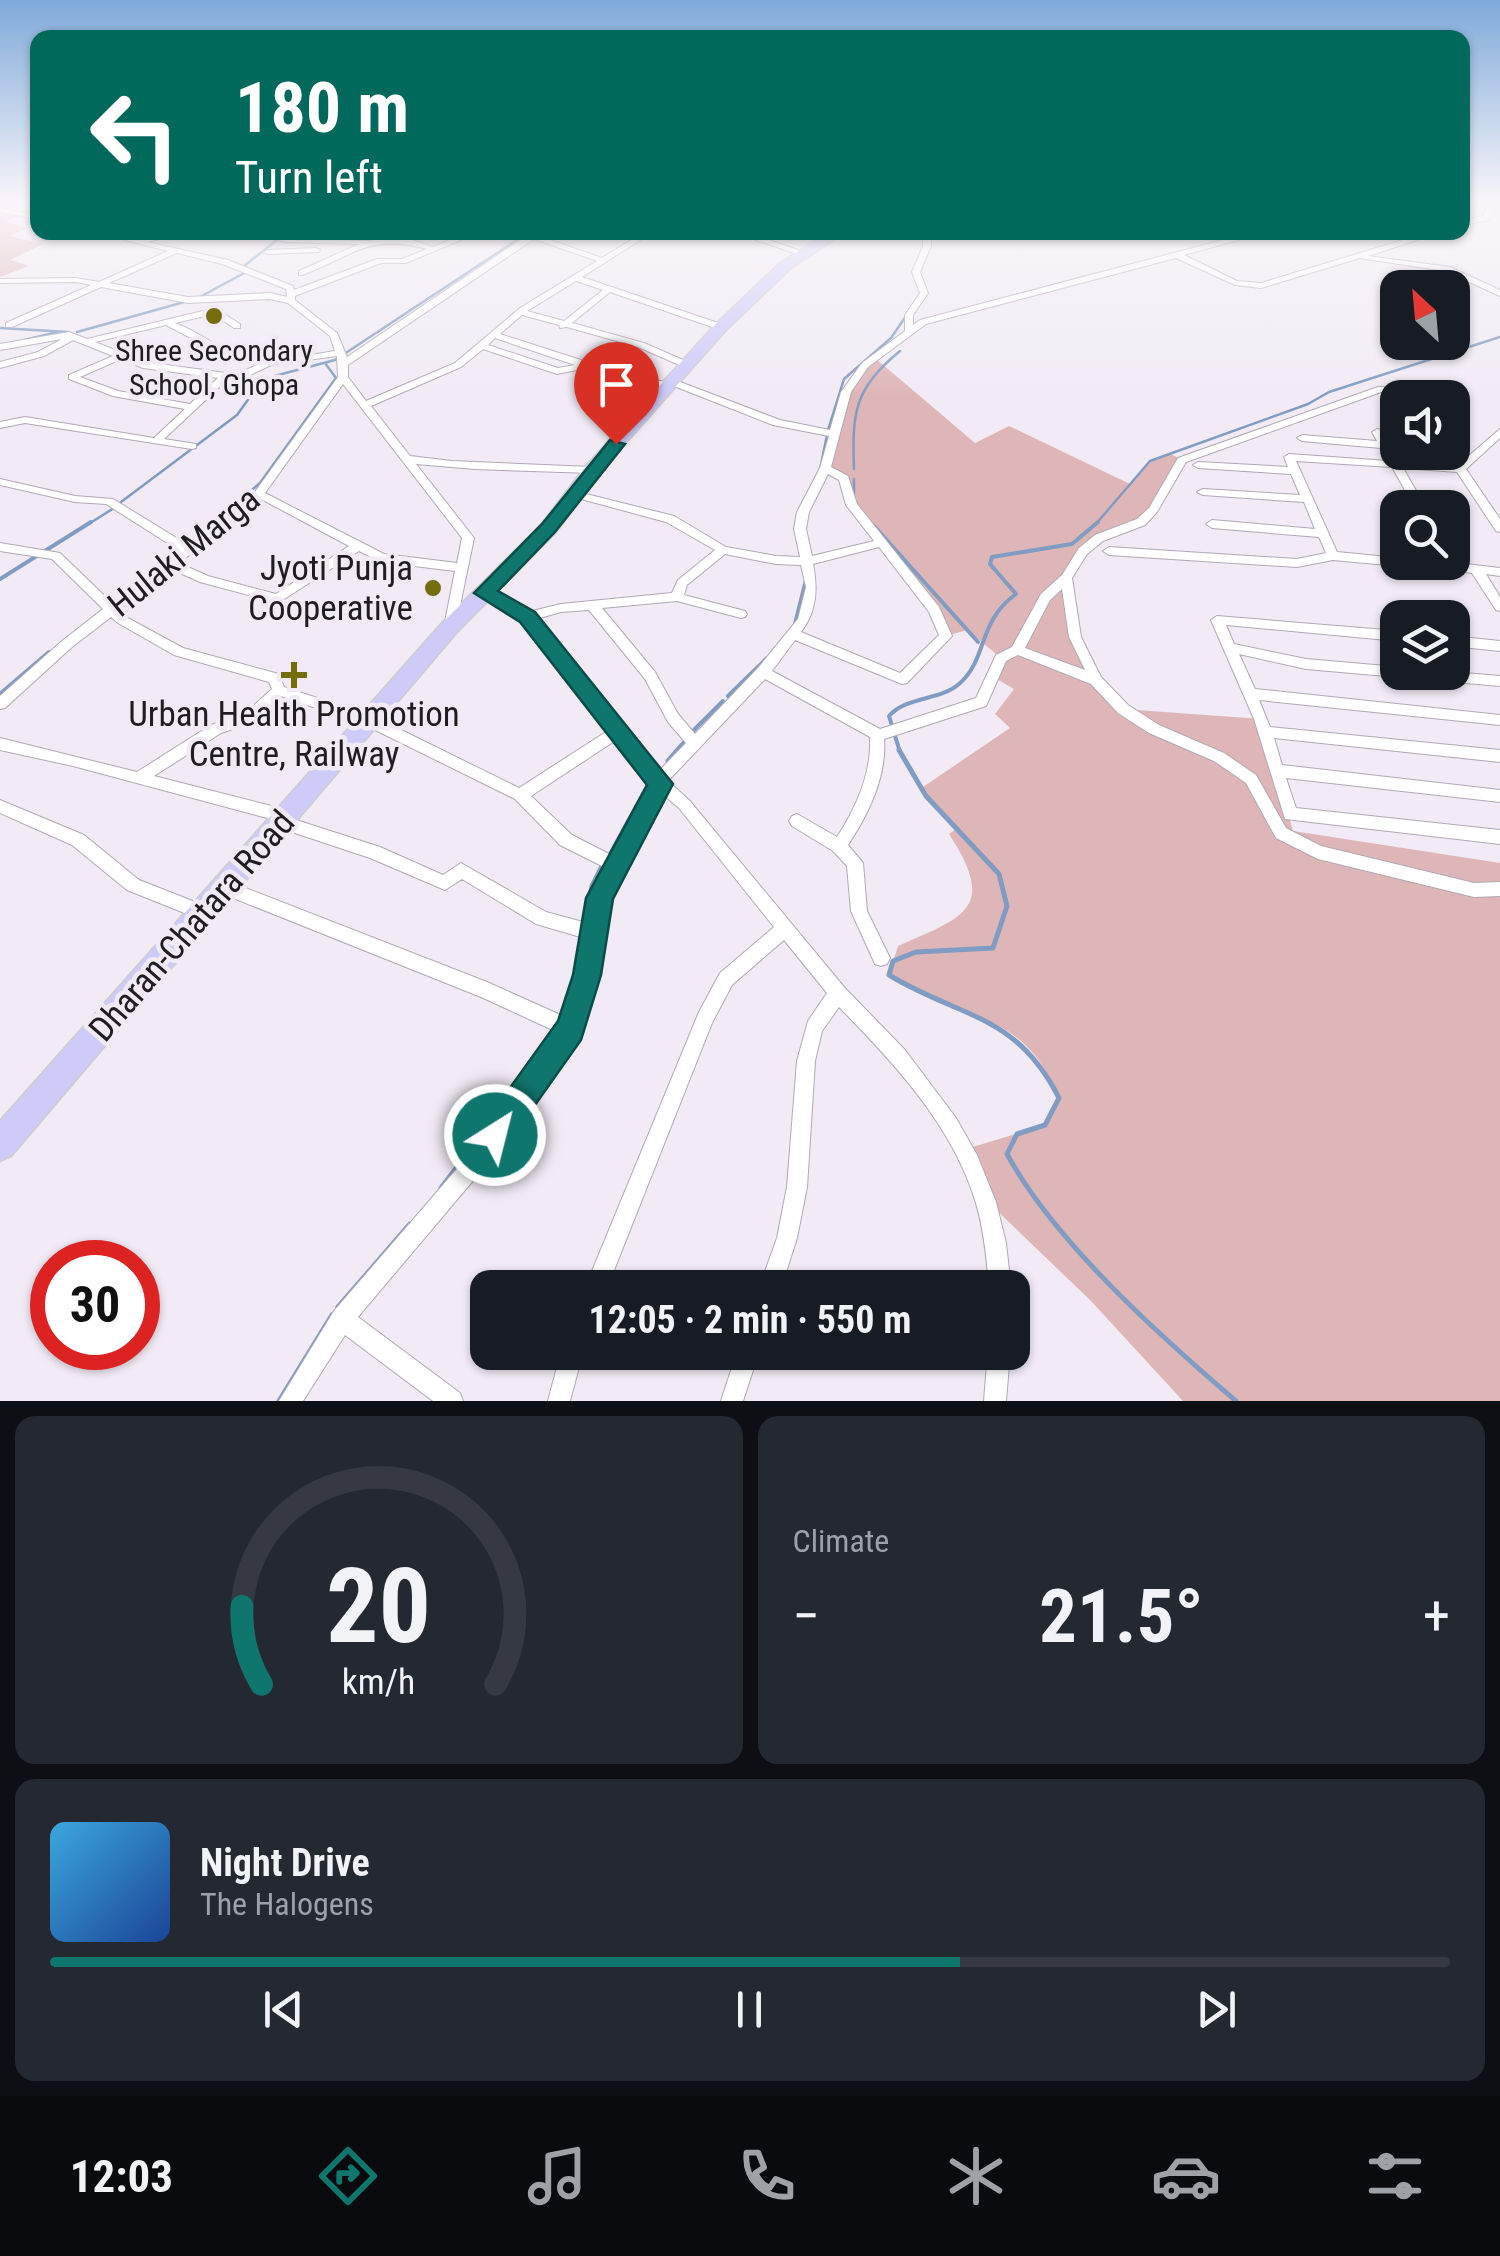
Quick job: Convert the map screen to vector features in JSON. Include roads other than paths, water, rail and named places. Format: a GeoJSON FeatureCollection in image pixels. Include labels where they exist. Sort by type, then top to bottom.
{"type":"FeatureCollection","features":[{"type":"Feature","properties":{"kind":"main road","name":"Dharan-Chatara Road"},"geometry":{"type":"LineString","coordinates":[[0,1144],[450,627],[548,528],[592,470],[721,326],[788,265]]}},
{"type":"Feature","properties":{"kind":"street"},"geometry":{"type":"LineString","coordinates":[[9,324],[145,265]]}},
{"type":"Feature","properties":{"kind":"street"},"geometry":{"type":"LineString","coordinates":[[232,265],[291,294],[334,335],[342,362],[366,404],[468,538],[450,627]]}},
{"type":"Feature","properties":{"kind":"street"},"geometry":{"type":"LineString","coordinates":[[291,294],[306,265]]}},
{"type":"Feature","properties":{"kind":"street"},"geometry":{"type":"LineString","coordinates":[[302,272],[315,265]]}},
{"type":"Feature","properties":{"kind":"street"},"geometry":{"type":"LineString","coordinates":[[0,281],[68,280],[191,300],[231,300],[291,294],[368,265]]}},
{"type":"Feature","properties":{"kind":"street"},"geometry":{"type":"LineString","coordinates":[[164,322],[183,326],[237,361],[342,362],[488,265]]}},
{"type":"Feature","properties":{"kind":"street"},"geometry":{"type":"LineString","coordinates":[[366,404],[458,365],[521,312],[596,265]]}},
{"type":"Feature","properties":{"kind":"street"},"geometry":{"type":"LineString","coordinates":[[908,330],[909,316],[924,294],[916,272],[919,265]]}},
{"type":"Feature","properties":{"kind":"street"},"geometry":{"type":"LineString","coordinates":[[290,1401],[342,1318],[475,1163],[570,1029],[599,898],[659,783],[795,635],[809,602],[808,562],[800,529],[803,512],[825,468],[851,382],[908,330],[1141,265]]}},
{"type":"Feature","properties":{"kind":"street"},"geometry":{"type":"LineString","coordinates":[[1201,265],[1250,287],[1334,265]]}},
{"type":"Feature","properties":{"kind":"street"},"geometry":{"type":"LineString","coordinates":[[1419,265],[1447,269],[1500,293]]}},
{"type":"Feature","properties":{"kind":"street"},"geometry":{"type":"LineString","coordinates":[[576,278],[610,288],[632,300],[721,326]]}},
{"type":"Feature","properties":{"kind":"street"},"geometry":{"type":"LineString","coordinates":[[563,326],[610,288]]}},
{"type":"Feature","properties":{"kind":"street"},"geometry":{"type":"LineString","coordinates":[[90,341],[215,310],[231,300]]}},
{"type":"Feature","properties":{"kind":"street"},"geometry":{"type":"LineString","coordinates":[[215,310],[237,326]]}},
{"type":"Feature","properties":{"kind":"street"},"geometry":{"type":"LineString","coordinates":[[521,312],[641,346],[676,378]]}},
{"type":"Feature","properties":{"kind":"street"},"geometry":{"type":"LineString","coordinates":[[495,335],[587,365],[676,378],[776,423],[834,434]]}},
{"type":"Feature","properties":{"kind":"street"},"geometry":{"type":"LineString","coordinates":[[0,347],[48,336],[75,336],[118,357],[173,372],[241,376],[270,364]]}},
{"type":"Feature","properties":{"kind":"street"},"geometry":{"type":"LineString","coordinates":[[48,336],[54,348]]}},
{"type":"Feature","properties":{"kind":"street"},"geometry":{"type":"LineString","coordinates":[[0,365],[54,348],[75,336]]}},
{"type":"Feature","properties":{"kind":"street"},"geometry":{"type":"LineString","coordinates":[[483,346],[556,372],[587,365]]}},
{"type":"Feature","properties":{"kind":"street"},"geometry":{"type":"LineString","coordinates":[[118,357],[72,377],[116,394],[192,407]]}},
{"type":"Feature","properties":{"kind":"street","name":"Hulaki Marga"},"geometry":{"type":"LineString","coordinates":[[0,704],[259,494],[342,362]]}},
{"type":"Feature","properties":{"kind":"street"},"geometry":{"type":"LineString","coordinates":[[156,441],[226,376]]}},
{"type":"Feature","properties":{"kind":"street"},"geometry":{"type":"LineString","coordinates":[[763,672],[888,733],[981,702],[1001,658],[1017,650],[1044,597],[1066,578],[1084,551],[1099,538],[1141,522],[1154,510],[1182,460],[1380,388]]}},
{"type":"Feature","properties":{"kind":"street"},"geometry":{"type":"LineString","coordinates":[[0,410],[18,420],[192,446]]}},
{"type":"Feature","properties":{"kind":"street"},"geometry":{"type":"LineString","coordinates":[[0,425],[18,420]]}},
{"type":"Feature","properties":{"kind":"street"},"geometry":{"type":"LineString","coordinates":[[1470,460],[1500,432]]}},
{"type":"Feature","properties":{"kind":"street"},"geometry":{"type":"LineString","coordinates":[[1302,438],[1380,444]]}},
{"type":"Feature","properties":{"kind":"street"},"geometry":{"type":"LineString","coordinates":[[1333,556],[1288,456],[1380,464]]}},
{"type":"Feature","properties":{"kind":"street"},"geometry":{"type":"LineString","coordinates":[[406,459],[446,465],[592,470]]}},
{"type":"Feature","properties":{"kind":"street"},"geometry":{"type":"LineString","coordinates":[[1198,465],[1294,472]]}},
{"type":"Feature","properties":{"kind":"street"},"geometry":{"type":"LineString","coordinates":[[795,635],[902,679],[946,636],[941,619],[852,505],[844,478],[825,468]]}},
{"type":"Feature","properties":{"kind":"street"},"geometry":{"type":"LineString","coordinates":[[1461,470],[1500,528]]}},
{"type":"Feature","properties":{"kind":"street"},"geometry":{"type":"LineString","coordinates":[[0,482],[75,499],[110,501],[188,551]]}},
{"type":"Feature","properties":{"kind":"street"},"geometry":{"type":"LineString","coordinates":[[1203,492],[1307,499]]}},
{"type":"Feature","properties":{"kind":"street"},"geometry":{"type":"LineString","coordinates":[[259,494],[324,524],[382,558],[463,568]]}},
{"type":"Feature","properties":{"kind":"street"},"geometry":{"type":"LineString","coordinates":[[574,494],[670,518],[722,550],[808,562],[883,542]]}},
{"type":"Feature","properties":{"kind":"street"},"geometry":{"type":"LineString","coordinates":[[1212,524],[1321,533]]}},
{"type":"Feature","properties":{"kind":"street"},"geometry":{"type":"LineString","coordinates":[[172,565],[204,579],[278,598],[358,546]]}},
{"type":"Feature","properties":{"kind":"street"},"geometry":{"type":"LineString","coordinates":[[0,547],[41,552],[68,566],[140,633],[179,652],[274,678],[279,690],[370,721],[520,795],[566,840],[614,864]]}},
{"type":"Feature","properties":{"kind":"street"},"geometry":{"type":"LineString","coordinates":[[677,597],[682,583],[722,550]]}},
{"type":"Feature","properties":{"kind":"street"},"geometry":{"type":"LineString","coordinates":[[1109,551],[1298,563],[1333,556],[1380,560]]}},
{"type":"Feature","properties":{"kind":"street"},"geometry":{"type":"LineString","coordinates":[[1470,568],[1500,572]]}},
{"type":"Feature","properties":{"kind":"street"},"geometry":{"type":"LineString","coordinates":[[1476,569],[1500,607]]}},
{"type":"Feature","properties":{"kind":"street"},"geometry":{"type":"LineString","coordinates":[[1066,578],[1075,637],[1096,680],[1123,708],[1154,729],[1218,756],[1251,779],[1281,834],[1318,852],[1474,890],[1500,888]]}},
{"type":"Feature","properties":{"kind":"street"},"geometry":{"type":"LineString","coordinates":[[484,593],[528,617],[617,732],[659,783],[684,804],[783,930],[893,1047],[966,1149],[988,1202],[997,1270]]}},
{"type":"Feature","properties":{"kind":"street"},"geometry":{"type":"LineString","coordinates":[[528,617],[592,605],[677,597],[741,614]]}},
{"type":"Feature","properties":{"kind":"street"},"geometry":{"type":"LineString","coordinates":[[592,605],[650,676],[673,718],[694,743]]}},
{"type":"Feature","properties":{"kind":"street"},"geometry":{"type":"LineString","coordinates":[[1380,634],[1217,620],[1266,732],[1290,814],[1500,837]]}},
{"type":"Feature","properties":{"kind":"street"},"geometry":{"type":"LineString","coordinates":[[1470,643],[1500,646]]}},
{"type":"Feature","properties":{"kind":"street"},"geometry":{"type":"LineString","coordinates":[[1228,647],[1306,664],[1380,670]]}},
{"type":"Feature","properties":{"kind":"street"},"geometry":{"type":"LineString","coordinates":[[1017,650],[1096,680]]}},
{"type":"Feature","properties":{"kind":"street"},"geometry":{"type":"LineString","coordinates":[[1470,678],[1500,681]]}},
{"type":"Feature","properties":{"kind":"street"},"geometry":{"type":"LineString","coordinates":[[141,776],[216,729],[250,718],[279,690]]}},
{"type":"Feature","properties":{"kind":"street"},"geometry":{"type":"LineString","coordinates":[[1251,694],[1500,720]]}},
{"type":"Feature","properties":{"kind":"street"},"geometry":{"type":"LineString","coordinates":[[520,795],[617,732]]}},
{"type":"Feature","properties":{"kind":"street"},"geometry":{"type":"LineString","coordinates":[[1266,732],[1500,756]]}},
{"type":"Feature","properties":{"kind":"street"},"geometry":{"type":"LineString","coordinates":[[840,846],[850,831],[888,733]]}},
{"type":"Feature","properties":{"kind":"street"},"geometry":{"type":"LineString","coordinates":[[0,744],[141,776],[202,800],[285,819],[445,883],[461,870],[542,919],[594,933]]}},
{"type":"Feature","properties":{"kind":"street"},"geometry":{"type":"LineString","coordinates":[[1278,770],[1500,796]]}},
{"type":"Feature","properties":{"kind":"street"},"geometry":{"type":"LineString","coordinates":[[0,806],[78,840],[133,885],[202,912]]}},
{"type":"Feature","properties":{"kind":"street"},"geometry":{"type":"LineString","coordinates":[[797,821],[840,846],[855,863],[859,911],[882,958]]}},
{"type":"Feature","properties":{"kind":"street"},"geometry":{"type":"LineString","coordinates":[[224,887],[487,990],[570,1029]]}},
{"type":"Feature","properties":{"kind":"street"},"geometry":{"type":"LineString","coordinates":[[603,1270],[705,1018],[726,979],[783,930]]}},
{"type":"Feature","properties":{"kind":"street"},"geometry":{"type":"LineString","coordinates":[[775,1270],[797,1188],[806,1061],[814,1027],[838,992]]}},
{"type":"Feature","properties":{"kind":"street"},"geometry":{"type":"LineString","coordinates":[[342,1318],[452,1401]]}},
{"type":"Feature","properties":{"kind":"street"},"geometry":{"type":"LineString","coordinates":[[559,1401],[567,1370]]}},
{"type":"Feature","properties":{"kind":"street"},"geometry":{"type":"LineString","coordinates":[[732,1401],[742,1370]]}},
{"type":"Feature","properties":{"kind":"street"},"geometry":{"type":"LineString","coordinates":[[995,1401],[998,1370]]}},
{"type":"Feature","properties":{"kind":"waterway"},"geometry":{"type":"LineString","coordinates":[[121,502],[237,415],[263,379],[335,360],[478,265]]}},
{"type":"Feature","properties":{"kind":"waterway"},"geometry":{"type":"LineString","coordinates":[[198,298],[246,272]]}},
{"type":"Feature","properties":{"kind":"waterway"},"geometry":{"type":"LineString","coordinates":[[77,332],[188,301]]}},
{"type":"Feature","properties":{"kind":"waterway"},"geometry":{"type":"LineString","coordinates":[[828,430],[844,379],[891,338],[906,316]]}},
{"type":"Feature","properties":{"kind":"waterway"},"geometry":{"type":"LineString","coordinates":[[0,328],[68,332]]}},
{"type":"Feature","properties":{"kind":"waterway"},"geometry":{"type":"LineString","coordinates":[[24,340],[58,332]]}},
{"type":"Feature","properties":{"kind":"waterway"},"geometry":{"type":"LineString","coordinates":[[1096,523],[1150,461],[1308,404],[1329,392],[1500,337]]}},
{"type":"Feature","properties":{"kind":"waterway"},"geometry":{"type":"LineString","coordinates":[[854,469],[859,403],[873,377],[900,351]]}},
{"type":"Feature","properties":{"kind":"waterway"},"geometry":{"type":"LineString","coordinates":[[210,525],[260,483],[336,378],[325,363]]}},
{"type":"Feature","properties":{"kind":"waterway"},"geometry":{"type":"LineString","coordinates":[[820,470],[827,435]]}},
{"type":"Feature","properties":{"kind":"waterway"},"geometry":{"type":"LineString","coordinates":[[854,479],[854,494]]}},
{"type":"Feature","properties":{"kind":"waterway"},"geometry":{"type":"LineString","coordinates":[[87,525],[114,508]]}},
{"type":"Feature","properties":{"kind":"waterway"},"geometry":{"type":"LineString","coordinates":[[0,579],[91,522]]}},
{"type":"Feature","properties":{"kind":"waterway"},"geometry":{"type":"LineString","coordinates":[[186,545],[213,522]]}},
{"type":"Feature","properties":{"kind":"waterway"},"geometry":{"type":"LineString","coordinates":[[900,751],[889,716],[905,705],[959,684],[975,663],[995,616],[1016,594],[990,564],[992,557],[1072,544],[1096,523]]}},
{"type":"Feature","properties":{"kind":"waterway"},"geometry":{"type":"LineString","coordinates":[[874,526],[978,642]]}},
{"type":"Feature","properties":{"kind":"waterway"},"geometry":{"type":"LineString","coordinates":[[130,589],[177,552]]}},
{"type":"Feature","properties":{"kind":"waterway"},"geometry":{"type":"LineString","coordinates":[[795,624],[806,580]]}},
{"type":"Feature","properties":{"kind":"waterway"},"geometry":{"type":"LineString","coordinates":[[0,694],[49,652]]}},
{"type":"Feature","properties":{"kind":"waterway"},"geometry":{"type":"LineString","coordinates":[[728,696],[767,658]]}},
{"type":"Feature","properties":{"kind":"waterway"},"geometry":{"type":"LineString","coordinates":[[691,733],[723,701]]}},
{"type":"Feature","properties":{"kind":"waterway"},"geometry":{"type":"LineString","coordinates":[[675,752],[684,742]]}},
{"type":"Feature","properties":{"kind":"waterway"},"geometry":{"type":"LineString","coordinates":[[668,761],[678,750]]}},
{"type":"Feature","properties":{"kind":"waterway"},"geometry":{"type":"LineString","coordinates":[[900,751],[926,796],[999,874],[1007,906],[993,948],[916,952],[893,961],[889,975],[985,1021],[1025,1049],[1059,1098],[1045,1125],[1017,1134],[1007,1154],[1052,1221],[1081,1254],[1143,1317],[1236,1401]]}},
{"type":"Feature","properties":{"kind":"waterway"},"geometry":{"type":"LineString","coordinates":[[609,857],[649,784]]}},
{"type":"Feature","properties":{"kind":"waterway"},"geometry":{"type":"LineString","coordinates":[[585,924],[592,886],[602,866]]}},
{"type":"Feature","properties":{"kind":"waterway"},"geometry":{"type":"LineString","coordinates":[[574,989],[583,935]]}},
{"type":"Feature","properties":{"kind":"waterway"},"geometry":{"type":"LineString","coordinates":[[441,1188],[520,1084]]}},
{"type":"Feature","properties":{"kind":"waterway"},"geometry":{"type":"LineString","coordinates":[[338,1307],[410,1224]]}},
{"type":"Feature","properties":{"kind":"waterway"},"geometry":{"type":"LineString","coordinates":[[279,1401],[332,1315]]}},
{"type":"Feature","properties":{"kind":"place","name":"Shree Secondary School, Ghopa"},"geometry":{"type":"Point","coordinates":[214,316]}},
{"type":"Feature","properties":{"kind":"place","name":"Jyoti Punja Cooperative"},"geometry":{"type":"Point","coordinates":[433,588]}},
{"type":"Feature","properties":{"kind":"place","name":"Urban Health Promotion Centre, Railway"},"geometry":{"type":"Point","coordinates":[294,675]}}]}
